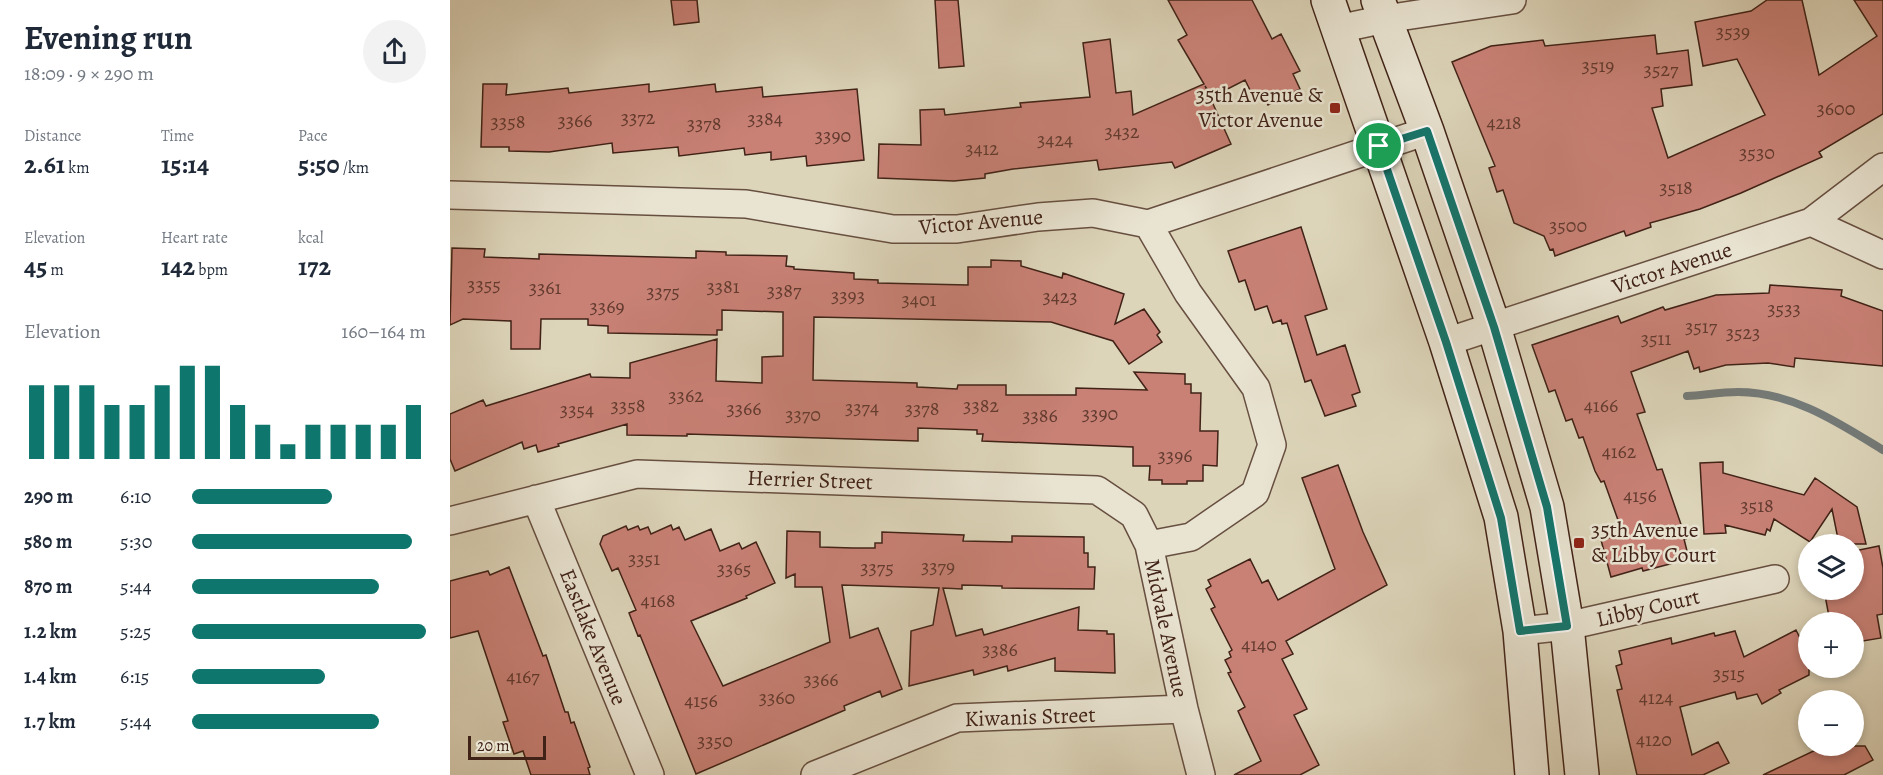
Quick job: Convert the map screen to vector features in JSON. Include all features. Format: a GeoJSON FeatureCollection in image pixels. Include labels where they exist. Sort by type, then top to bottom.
{"type":"FeatureCollection","features":[{"type":"Feature","properties":{"kind":"main road"},"geometry":{"type":"LineString","coordinates":[[1382,9],[1427,131],[1494,327],[1547,507],[1567,626],[1582,775]]}},
{"type":"Feature","properties":{"kind":"main road"},"geometry":{"type":"LineString","coordinates":[[1333,14],[1446,342],[1501,518],[1520,631],[1532,775]]}},
{"type":"Feature","properties":{"kind":"street"},"geometry":{"type":"LineString","coordinates":[[1333,14],[1512,0]]}},
{"type":"Feature","properties":{"kind":"street","name":"Victor Avenue"},"geometry":{"type":"LineString","coordinates":[[450,195],[746,204],[893,229],[957,229],[1038,217],[1093,213],[1148,224],[1427,131]]}},
{"type":"Feature","properties":{"kind":"street","name":"Victor Avenue"},"geometry":{"type":"LineString","coordinates":[[1446,342],[1810,222],[1883,167]]}},
{"type":"Feature","properties":{"kind":"street"},"geometry":{"type":"LineString","coordinates":[[1810,222],[1883,255]]}},
{"type":"Feature","properties":{"kind":"street","name":"Midvale Avenue"},"geometry":{"type":"LineString","coordinates":[[1148,224],[1188,293],[1256,388],[1272,444],[1255,494],[1191,537],[1149,546],[1184,710],[1201,775]]}},
{"type":"Feature","properties":{"kind":"street","name":"Herrier Street"},"geometry":{"type":"LineString","coordinates":[[450,521],[637,474],[1097,490],[1134,516],[1149,546]]}},
{"type":"Feature","properties":{"kind":"street","name":"Eastlake Avenue"},"geometry":{"type":"LineString","coordinates":[[536,499],[650,775]]}},
{"type":"Feature","properties":{"kind":"street","name":"Libby Court"},"geometry":{"type":"LineString","coordinates":[[1520,631],[1567,626],[1775,579]]}},
{"type":"Feature","properties":{"kind":"street","name":"Kiwanis Street"},"geometry":{"type":"LineString","coordinates":[[815,775],[957,718],[1184,710]]}},
{"type":"Feature","properties":{"kind":"building"},"geometry":{"type":"Polygon","coordinates":[[[671,0],[697,0],[699,22],[674,25],[671,0]]]}},
{"type":"Feature","properties":{"kind":"building"},"geometry":{"type":"Polygon","coordinates":[[[935,0],[958,0],[964,66],[939,68],[935,0]]]}},
{"type":"Feature","properties":{"kind":"building"},"geometry":{"type":"Polygon","coordinates":[[[1168,0],[1252,0],[1272,39],[1281,34],[1300,71],[1293,74],[1300,89],[1268,105],[1263,96],[1259,98],[1256,92],[1252,94],[1245,80],[1212,97],[1205,86],[1231,144],[1175,168],[1172,162],[1099,170],[1097,160],[1013,169],[985,174],[985,178],[954,181],[878,178],[879,144],[921,145],[920,110],[944,109],[945,115],[1021,107],[1020,103],[1090,97],[1083,43],[1110,39],[1116,93],[1131,91],[1133,115],[1204,84],[1178,40],[1187,35],[1168,0]]]}},
{"type":"Feature","properties":{"kind":"building"},"geometry":{"type":"Polygon","coordinates":[[[1767,0],[1802,0],[1819,75],[1877,36],[1854,0],[1883,0],[1883,114],[1819,152],[1822,157],[1741,193],[1700,209],[1650,223],[1651,227],[1626,236],[1624,231],[1555,256],[1544,236],[1514,223],[1503,190],[1497,192],[1489,168],[1495,166],[1452,62],[1491,46],[1543,40],[1545,46],[1655,35],[1657,54],[1688,50],[1692,85],[1661,89],[1663,106],[1652,108],[1668,158],[1765,115],[1737,59],[1703,66],[1695,22],[1751,11],[1767,0]]]}},
{"type":"Feature","properties":{"kind":"building"},"geometry":{"type":"Polygon","coordinates":[[[483,84],[507,84],[506,95],[568,88],[569,93],[649,84],[649,92],[715,84],[716,92],[762,87],[763,97],[857,89],[864,160],[807,166],[806,156],[771,160],[771,152],[745,155],[744,148],[679,156],[678,147],[613,153],[612,143],[549,152],[509,151],[509,147],[481,147],[483,84]]]}},
{"type":"Feature","properties":{"kind":"building"},"geometry":{"type":"Polygon","coordinates":[[[1301,227],[1327,309],[1305,316],[1317,355],[1345,345],[1360,392],[1352,395],[1356,406],[1325,416],[1311,380],[1305,382],[1287,323],[1282,324],[1281,320],[1273,323],[1267,306],[1255,310],[1245,280],[1239,282],[1228,251],[1301,227]]]}},
{"type":"Feature","properties":{"kind":"building"},"geometry":{"type":"Polygon","coordinates":[[[452,248],[485,249],[484,257],[539,259],[539,254],[696,258],[696,251],[726,252],[726,255],[787,256],[786,266],[794,267],[794,269],[854,273],[854,279],[878,280],[878,283],[968,285],[968,267],[991,267],[991,260],[1021,261],[1021,266],[1062,278],[1063,273],[1124,294],[1115,324],[1144,309],[1160,332],[1157,335],[1162,342],[1129,364],[1113,341],[1051,322],[814,317],[813,380],[917,383],[917,387],[957,389],[958,385],[1006,385],[1006,395],[1076,395],[1076,388],[1147,390],[1134,372],[1185,374],[1185,384],[1191,384],[1191,393],[1201,393],[1200,431],[1218,431],[1217,466],[1203,465],[1203,481],[1187,481],[1187,484],[1162,484],[1162,480],[1149,480],[1150,466],[1133,466],[1133,447],[982,441],[983,434],[977,434],[977,430],[918,428],[918,441],[687,434],[687,436],[627,435],[627,424],[538,452],[536,445],[524,449],[522,442],[455,471],[450,459],[450,414],[483,400],[486,406],[590,374],[591,377],[630,378],[630,363],[717,339],[716,381],[762,383],[762,357],[783,356],[783,312],[722,310],[722,330],[717,330],[717,335],[608,333],[608,326],[588,325],[588,319],[541,319],[540,349],[511,349],[511,321],[463,319],[450,325],[452,248]]]}},
{"type":"Feature","properties":{"kind":"building"},"geometry":{"type":"Polygon","coordinates":[[[1770,285],[1842,290],[1841,296],[1883,311],[1883,366],[1795,358],[1794,367],[1768,363],[1726,365],[1700,372],[1699,367],[1694,369],[1688,351],[1631,372],[1645,412],[1637,414],[1657,470],[1662,469],[1686,539],[1684,539],[1689,559],[1611,577],[1601,540],[1623,534],[1604,481],[1601,482],[1595,471],[1583,437],[1579,438],[1572,419],[1566,421],[1555,390],[1549,392],[1532,345],[1618,316],[1621,323],[1663,307],[1665,310],[1716,295],[1769,293],[1770,285]]]}},
{"type":"Feature","properties":{"kind":"building"},"geometry":{"type":"Polygon","coordinates":[[[1723,462],[1723,473],[1804,495],[1815,478],[1857,507],[1864,534],[1837,534],[1832,509],[1815,534],[1798,534],[1774,519],[1770,531],[1767,529],[1765,535],[1725,525],[1726,533],[1704,534],[1700,463],[1723,462]]]}},
{"type":"Feature","properties":{"kind":"building"},"geometry":{"type":"Polygon","coordinates":[[[1338,465],[1363,532],[1387,585],[1286,641],[1293,654],[1282,659],[1307,709],[1294,715],[1319,765],[1300,775],[1234,775],[1261,761],[1238,711],[1245,707],[1228,673],[1231,672],[1225,660],[1231,657],[1229,652],[1232,650],[1211,609],[1215,607],[1206,589],[1211,586],[1208,580],[1250,559],[1262,583],[1268,580],[1278,600],[1335,569],[1302,478],[1338,465]]]}},
{"type":"Feature","properties":{"kind":"building"},"geometry":{"type":"Polygon","coordinates":[[[671,525],[673,530],[679,527],[685,540],[711,529],[720,551],[739,543],[742,549],[756,542],[775,583],[746,596],[747,598],[691,621],[723,686],[830,642],[822,587],[795,587],[795,574],[786,578],[787,531],[820,532],[820,547],[853,548],[875,548],[875,543],[882,543],[882,532],[964,535],[963,541],[1012,542],[1012,536],[1084,537],[1084,553],[1088,553],[1088,567],[1095,567],[1094,589],[962,585],[962,589],[943,588],[956,636],[982,629],[984,635],[1079,607],[1078,630],[1107,631],[1107,634],[1114,634],[1115,673],[1055,671],[1055,658],[1008,671],[1007,666],[974,675],[973,670],[909,686],[911,631],[933,625],[939,588],[842,585],[850,638],[878,628],[902,689],[882,697],[880,691],[844,706],[845,710],[696,774],[629,613],[636,610],[618,568],[612,571],[600,544],[603,536],[626,526],[628,530],[638,526],[640,530],[648,527],[651,534],[671,525]]]}},
{"type":"Feature","properties":{"kind":"building"},"geometry":{"type":"Polygon","coordinates":[[[1879,546],[1883,568],[1883,614],[1877,615],[1881,638],[1864,641],[1864,612],[1828,612],[1826,600],[1864,600],[1864,549],[1879,546]]]}},
{"type":"Feature","properties":{"kind":"building"},"geometry":{"type":"Polygon","coordinates":[[[509,567],[543,656],[546,655],[565,712],[568,712],[571,723],[574,722],[590,767],[588,768],[590,775],[531,775],[523,751],[514,754],[503,722],[508,721],[478,631],[450,638],[450,581],[488,571],[490,575],[509,567]]]}},
{"type":"Feature","properties":{"kind":"building"},"geometry":{"type":"Polygon","coordinates":[[[1796,630],[1798,634],[1798,678],[1803,678],[1779,690],[1781,693],[1762,704],[1757,694],[1737,699],[1735,692],[1680,707],[1692,755],[1718,742],[1729,763],[1703,775],[1637,775],[1617,690],[1622,689],[1616,666],[1622,664],[1619,651],[1671,638],[1672,644],[1714,633],[1715,636],[1735,631],[1744,657],[1796,630]]]}},
{"type":"Feature","properties":{"kind":"building"},"geometry":{"type":"Polygon","coordinates":[[[1864,746],[1873,760],[1844,775],[1763,775],[1803,756],[1864,756],[1864,746]]]}},
{"type":"Feature","properties":{"kind":"waterway"},"geometry":{"type":"LineString","coordinates":[[1687,396],[1738,392],[1778,397],[1815,411],[1883,450]]}},
{"type":"Feature","properties":{"kind":"place","name":"35th Avenue & Victor Avenue"},"geometry":{"type":"Point","coordinates":[1335,108]}},
{"type":"Feature","properties":{"kind":"place","name":"35th Avenue & Libby Court"},"geometry":{"type":"Point","coordinates":[1579,543]}},
{"type":"Feature","properties":{"kind":"route"},"geometry":{"type":"LineString","coordinates":[[1427,131],[1494,327],[1547,507],[1567,626],[1520,631],[1501,518],[1446,342],[1379,146],[1427,131]]}}]}
